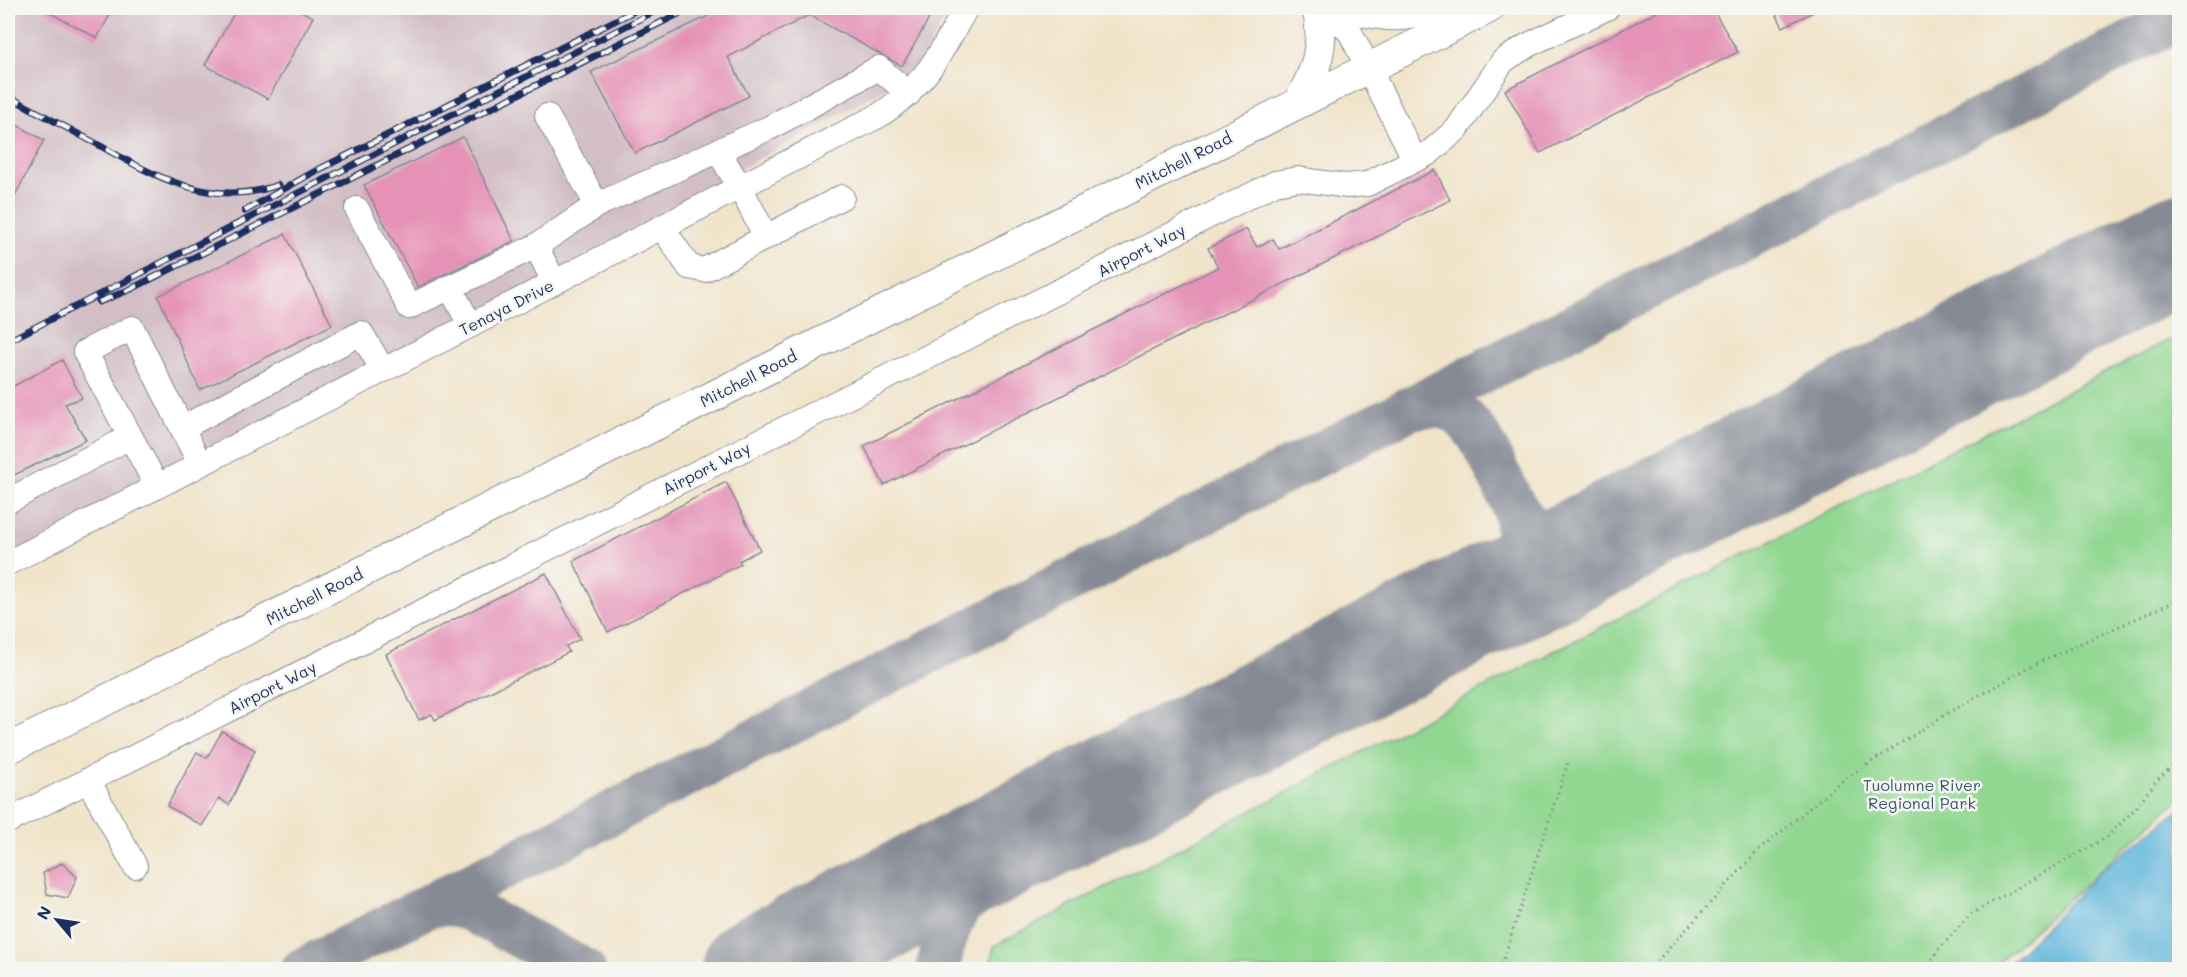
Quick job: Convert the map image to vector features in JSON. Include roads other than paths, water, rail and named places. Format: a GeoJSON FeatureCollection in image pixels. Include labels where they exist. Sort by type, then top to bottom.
{"type":"FeatureCollection","features":[{"type":"Feature","properties":{"kind":"main road"},"geometry":{"type":"LineString","coordinates":[[1299,102],[1309,83],[1318,57],[1321,33],[1317,8]]}},
{"type":"Feature","properties":{"kind":"main road"},"geometry":{"type":"LineString","coordinates":[[1347,8],[1397,16],[1408,15],[1427,8]]}},
{"type":"Feature","properties":{"kind":"main road","name":"Mitchell Road"},"geometry":{"type":"LineString","coordinates":[[8,749],[1489,8]]}},
{"type":"Feature","properties":{"kind":"street","name":"Tenaya Drive"},"geometry":{"type":"LineString","coordinates":[[8,563],[880,115],[909,94],[935,64],[966,8]]}},
{"type":"Feature","properties":{"kind":"street"},"geometry":{"type":"LineString","coordinates":[[1326,8],[1347,28],[1415,160]]}},
{"type":"Feature","properties":{"kind":"street","name":"Airport Way"},"geometry":{"type":"LineString","coordinates":[[8,821],[1275,183],[1298,179],[1346,186],[1367,184],[1429,153],[1457,129],[1503,61],[1528,45],[1607,8]]}},
{"type":"Feature","properties":{"kind":"street"},"geometry":{"type":"LineString","coordinates":[[357,208],[409,307],[536,246],[597,205],[784,119],[879,68],[909,94]]}},
{"type":"Feature","properties":{"kind":"street"},"geometry":{"type":"LineString","coordinates":[[547,116],[597,205]]}},
{"type":"Feature","properties":{"kind":"street"},"geometry":{"type":"LineString","coordinates":[[784,119],[805,153]]}},
{"type":"Feature","properties":{"kind":"street"},"geometry":{"type":"LineString","coordinates":[[718,151],[740,186],[766,237]]}},
{"type":"Feature","properties":{"kind":"street"},"geometry":{"type":"LineString","coordinates":[[662,227],[689,267],[704,270],[842,197]]}},
{"type":"Feature","properties":{"kind":"street"},"geometry":{"type":"LineString","coordinates":[[536,246],[554,282]]}},
{"type":"Feature","properties":{"kind":"street"},"geometry":{"type":"LineString","coordinates":[[450,286],[470,325]]}},
{"type":"Feature","properties":{"kind":"street"},"geometry":{"type":"LineString","coordinates":[[157,486],[85,352],[132,328],[200,464]]}},
{"type":"Feature","properties":{"kind":"street"},"geometry":{"type":"LineString","coordinates":[[182,428],[361,333],[382,370]]}},
{"type":"Feature","properties":{"kind":"street"},"geometry":{"type":"LineString","coordinates":[[8,501],[130,436]]}},
{"type":"Feature","properties":{"kind":"street"},"geometry":{"type":"LineString","coordinates":[[88,780],[135,866]]}},
{"type":"Feature","properties":{"kind":"water"},"geometry":{"type":"Polygon","coordinates":[[[2179,810],[2179,959],[2170,969],[2004,969],[2103,869],[2179,810]]]}},
{"type":"Feature","properties":{"kind":"railway"},"geometry":{"type":"LineString","coordinates":[[245,211],[312,173],[640,8]]}},
{"type":"Feature","properties":{"kind":"railway"},"geometry":{"type":"LineString","coordinates":[[8,341],[661,8]]}},
{"type":"Feature","properties":{"kind":"railway"},"geometry":{"type":"LineString","coordinates":[[99,302],[131,289],[690,8]]}},
{"type":"Feature","properties":{"kind":"railway"},"geometry":{"type":"LineString","coordinates":[[8,96],[140,167],[184,186],[229,193],[253,191],[278,185]]}},
{"type":"Feature","properties":{"kind":"park label","name":"Tuolumne River Regional Park"},"geometry":{"type":"Point","coordinates":[1922,793]}}]}
